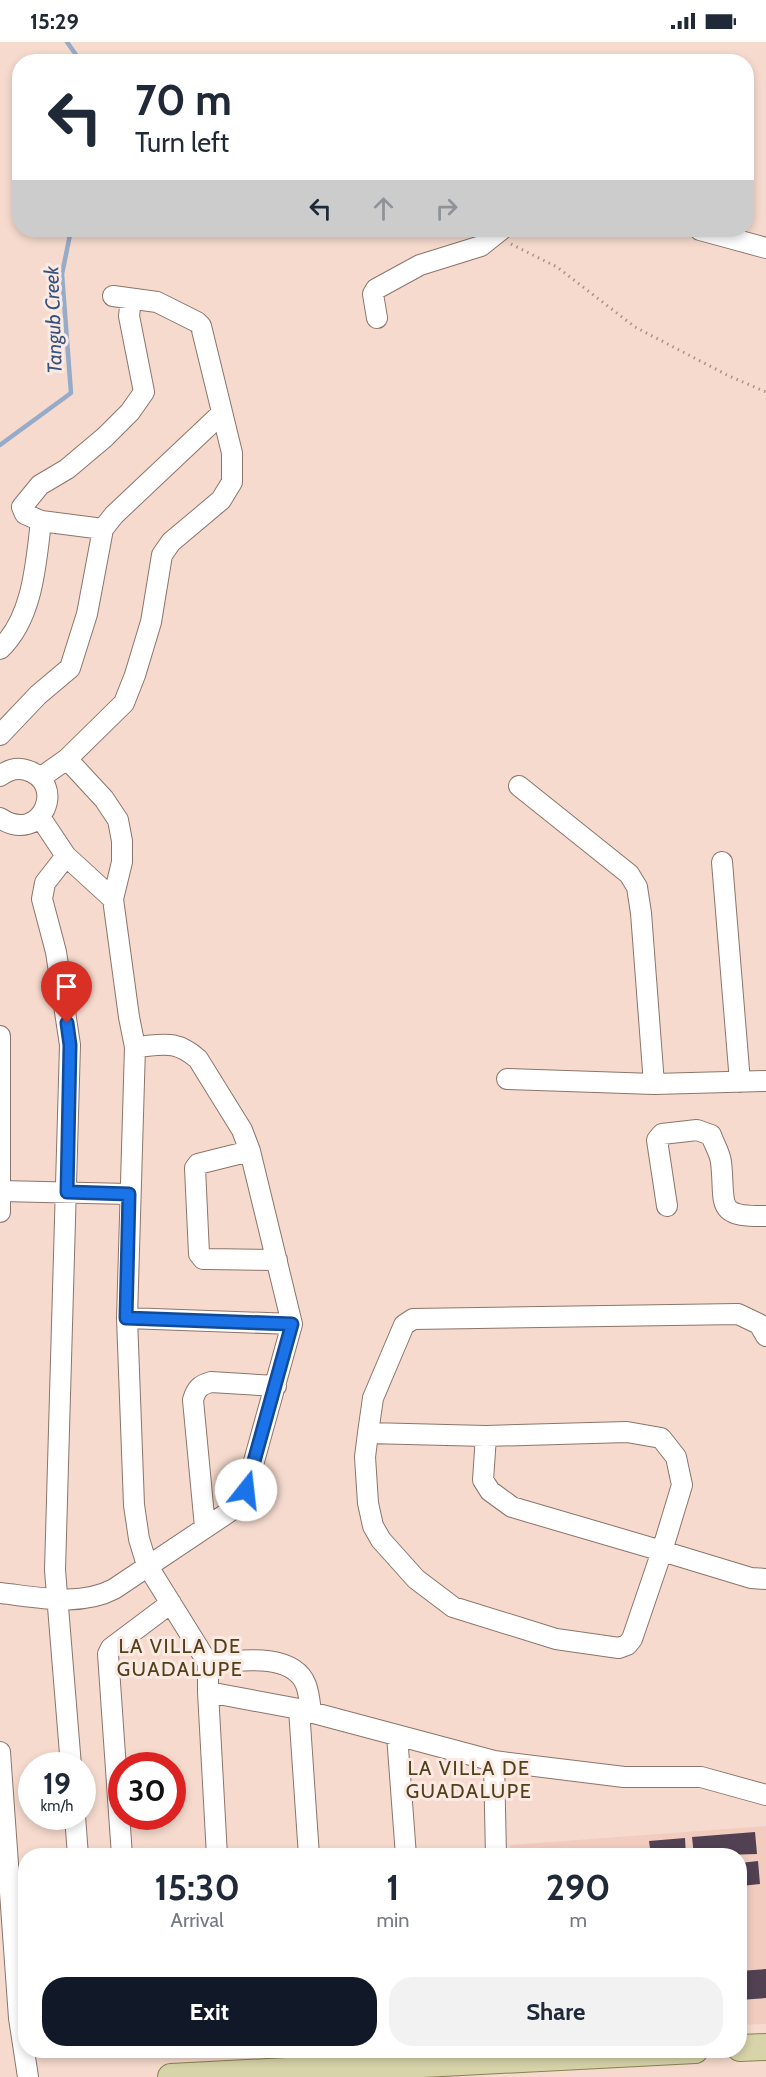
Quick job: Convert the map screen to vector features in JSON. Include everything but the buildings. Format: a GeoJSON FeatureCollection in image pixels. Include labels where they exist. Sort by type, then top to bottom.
{"type":"FeatureCollection","features":[{"type":"Feature","properties":{"kind":"main road"},"geometry":{"type":"LineString","coordinates":[[747,2048],[766,2047]]}},
{"type":"Feature","properties":{"kind":"main road"},"geometry":{"type":"LineString","coordinates":[[171,2077],[255,2075],[322,2060],[459,2070],[553,2058]]}},
{"type":"Feature","properties":{"kind":"street"},"geometry":{"type":"LineString","coordinates":[[377,318],[373,294],[376,290],[420,265],[481,246],[492,237]]}},
{"type":"Feature","properties":{"kind":"street"},"geometry":{"type":"LineString","coordinates":[[726,237],[766,248]]}},
{"type":"Feature","properties":{"kind":"street"},"geometry":{"type":"LineString","coordinates":[[40,777],[67,759],[124,704],[151,622],[162,555],[166,548],[221,500],[231,485],[232,453],[221,414],[204,332],[198,322],[157,302],[122,298],[129,316],[144,392],[130,412],[105,436],[67,469],[37,489],[22,507],[23,511],[42,521],[103,529]]}},
{"type":"Feature","properties":{"kind":"street"},"geometry":{"type":"LineString","coordinates":[[0,735],[38,695],[70,668],[87,614],[103,529],[114,515],[221,414]]}},
{"type":"Feature","properties":{"kind":"street"},"geometry":{"type":"LineString","coordinates":[[0,649],[14,632],[22,617],[37,560],[42,521]]}},
{"type":"Feature","properties":{"kind":"street"},"geometry":{"type":"LineString","coordinates":[[67,759],[104,799],[118,820],[122,841],[122,862],[113,899],[135,1047],[126,1318],[134,1505],[139,1539],[147,1565],[208,1663],[217,1848]]}},
{"type":"Feature","properties":{"kind":"street"},"geometry":{"type":"LineString","coordinates":[[0,818],[8,824],[20,826],[31,823],[40,817],[48,801],[45,784],[32,771],[22,768],[11,769],[1,774]]}},
{"type":"Feature","properties":{"kind":"street"},"geometry":{"type":"LineString","coordinates":[[519,786],[629,874],[637,887],[654,1084]]}},
{"type":"Feature","properties":{"kind":"street"},"geometry":{"type":"LineString","coordinates":[[40,817],[66,856],[113,899]]}},
{"type":"Feature","properties":{"kind":"street"},"geometry":{"type":"LineString","coordinates":[[66,856],[45,883],[42,899],[56,952],[70,1045],[55,1570],[70,1752]]}},
{"type":"Feature","properties":{"kind":"street"},"geometry":{"type":"LineString","coordinates":[[722,862],[740,1082]]}},
{"type":"Feature","properties":{"kind":"street"},"geometry":{"type":"LineString","coordinates":[[0,1036],[0,1212]]}},
{"type":"Feature","properties":{"kind":"street"},"geometry":{"type":"LineString","coordinates":[[0,1593],[58,1599],[96,1597],[106,1593],[235,1508],[242,1499],[292,1324],[250,1151],[242,1130],[193,1054],[175,1044],[135,1047]]}},
{"type":"Feature","properties":{"kind":"street"},"geometry":{"type":"LineString","coordinates":[[507,1079],[654,1084],[766,1082]]}},
{"type":"Feature","properties":{"kind":"street"},"geometry":{"type":"LineString","coordinates":[[667,1206],[657,1140],[662,1134],[697,1130],[711,1135],[721,1160],[722,1193],[726,1206],[733,1213],[742,1216],[766,1216]]}},
{"type":"Feature","properties":{"kind":"street"},"geometry":{"type":"LineString","coordinates":[[250,1151],[198,1164],[195,1168],[199,1254],[203,1259],[208,1260],[277,1260]]}},
{"type":"Feature","properties":{"kind":"street"},"geometry":{"type":"LineString","coordinates":[[1,1191],[129,1194]]}},
{"type":"Feature","properties":{"kind":"street"},"geometry":{"type":"LineString","coordinates":[[368,1433],[486,1436],[627,1432],[661,1438],[676,1456],[682,1485],[632,1639],[627,1645],[619,1648],[556,1639],[453,1606],[416,1579],[381,1540],[373,1526],[368,1503],[365,1457],[368,1433],[373,1398],[404,1325],[413,1319],[738,1314],[759,1324],[766,1336]]}},
{"type":"Feature","properties":{"kind":"street"},"geometry":{"type":"LineString","coordinates":[[126,1318],[292,1324]]}},
{"type":"Feature","properties":{"kind":"street"},"geometry":{"type":"LineString","coordinates":[[205,1527],[193,1400],[195,1392],[201,1385],[211,1382],[276,1386]]}},
{"type":"Feature","properties":{"kind":"street"},"geometry":{"type":"LineString","coordinates":[[486,1436],[483,1480],[490,1491],[512,1507],[751,1578],[766,1579]]}},
{"type":"Feature","properties":{"kind":"street"},"geometry":{"type":"LineString","coordinates":[[121,1848],[108,1654],[111,1648],[171,1603]]}},
{"type":"Feature","properties":{"kind":"street"},"geometry":{"type":"LineString","coordinates":[[208,1663],[251,1660],[280,1663],[299,1674],[306,1684],[309,1848]]}},
{"type":"Feature","properties":{"kind":"street"},"geometry":{"type":"LineString","coordinates":[[208,1692],[305,1711],[494,1761],[624,1777],[701,1777],[766,1795]]}},
{"type":"Feature","properties":{"kind":"street"},"geometry":{"type":"LineString","coordinates":[[397,1735],[404,1848]]}},
{"type":"Feature","properties":{"kind":"street"},"geometry":{"type":"LineString","coordinates":[[0,1752],[15,2022]]}},
{"type":"Feature","properties":{"kind":"street"},"geometry":{"type":"LineString","coordinates":[[494,1761],[496,1848]]}},
{"type":"Feature","properties":{"kind":"street"},"geometry":{"type":"LineString","coordinates":[[76,1830],[77,1848]]}},
{"type":"Feature","properties":{"kind":"street"},"geometry":{"type":"LineString","coordinates":[[24,2058],[28,2077]]}},
{"type":"Feature","properties":{"kind":"path"},"geometry":{"type":"LineString","coordinates":[[504,237],[557,267],[635,327],[729,376],[766,392]]}},
{"type":"Feature","properties":{"kind":"shaded area"},"geometry":{"type":"Polygon","coordinates":[[[766,1826],[766,2024],[747,2025],[747,1848],[510,1848],[510,1845],[766,1826]]]}},
{"type":"Feature","properties":{"kind":"waterway","name":"Tangub Creek"},"geometry":{"type":"LineString","coordinates":[[67,42],[75,54]]}},
{"type":"Feature","properties":{"kind":"waterway","name":"Tangub Creek"},"geometry":{"type":"LineString","coordinates":[[0,445],[71,393],[62,274],[70,237]]}},
{"type":"Feature","properties":{"kind":"district","name":"LA VILLA DE GUADALUPE"},"geometry":{"type":"Point","coordinates":[180,1658]}},
{"type":"Feature","properties":{"kind":"district","name":"LA VILLA DE GUADALUPE"},"geometry":{"type":"Point","coordinates":[469,1780]}},
{"type":"Feature","properties":{"kind":"route"},"geometry":{"type":"LineString","coordinates":[[67,1023],[70,1045],[67,1192],[129,1194],[126,1318],[292,1324],[246,1490]]}}]}
